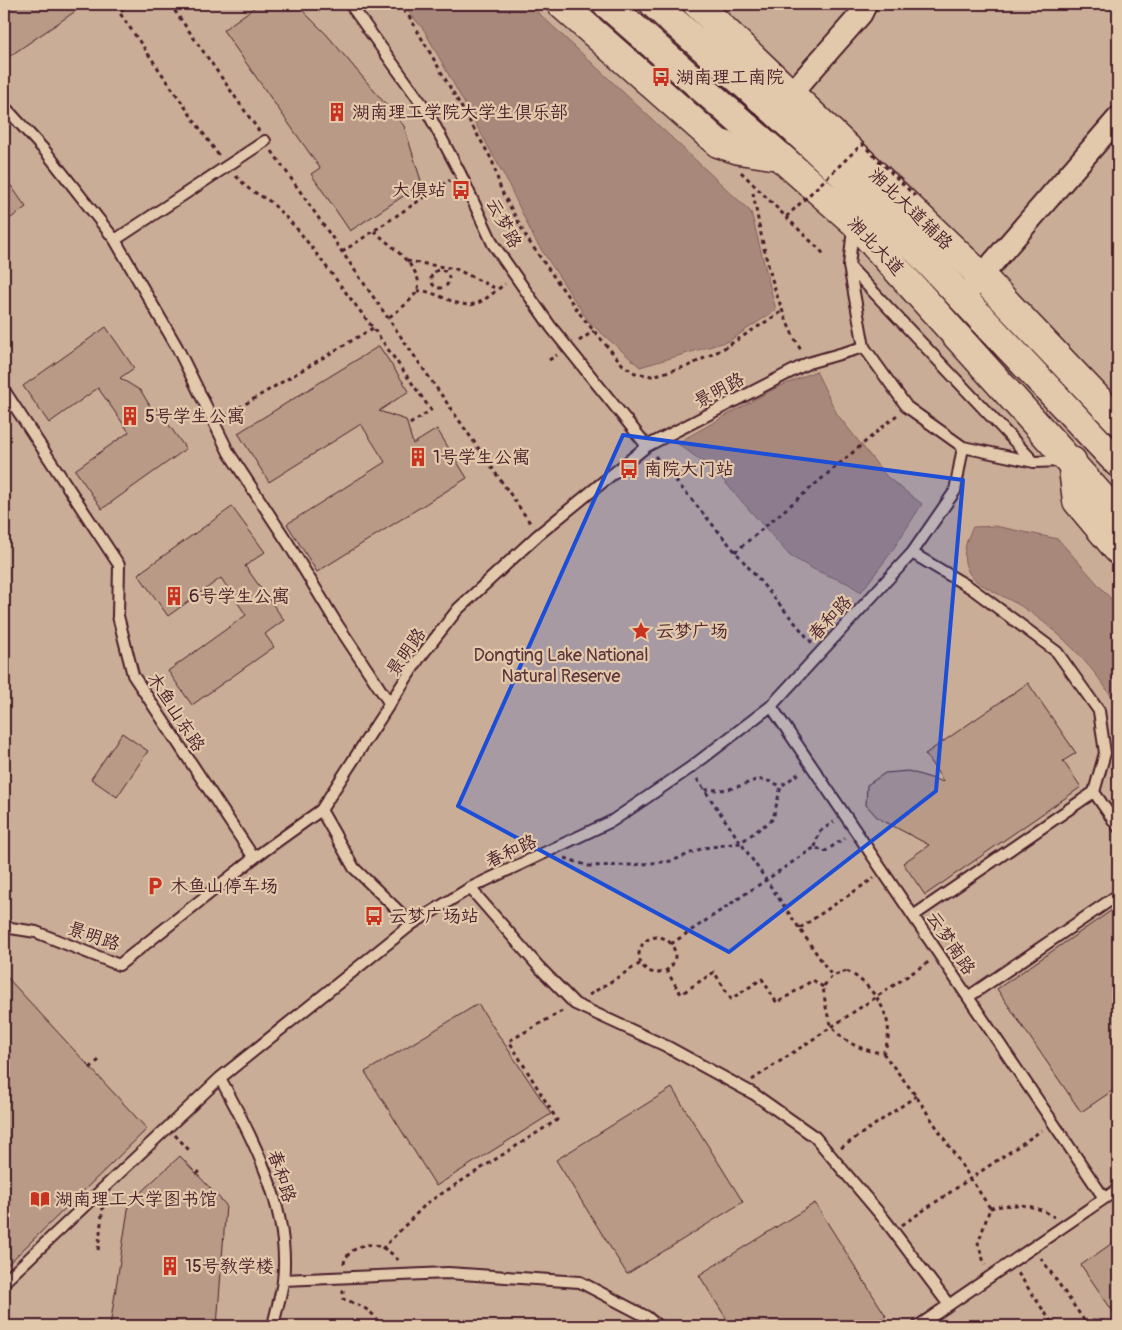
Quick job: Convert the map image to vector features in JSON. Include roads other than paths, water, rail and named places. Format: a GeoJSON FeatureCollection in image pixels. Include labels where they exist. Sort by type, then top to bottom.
{"type":"FeatureCollection","features":[{"type":"Feature","properties":{"kind":"main road"},"geometry":{"type":"LineString","coordinates":[[561,4],[718,143],[739,150],[779,156]]}},
{"type":"Feature","properties":{"kind":"main road","name":"湘北大道"},"geometry":{"type":"LineString","coordinates":[[607,4],[854,222],[1072,461],[1118,515]]}},
{"type":"Feature","properties":{"kind":"main road","name":"湘北大道"},"geometry":{"type":"LineString","coordinates":[[654,4],[784,102],[870,200],[1118,463]]}},
{"type":"Feature","properties":{"kind":"main road","name":"湘北大道辅路"},"geometry":{"type":"LineString","coordinates":[[697,4],[784,102],[982,276],[1118,420]]}},
{"type":"Feature","properties":{"kind":"main road"},"geometry":{"type":"LineString","coordinates":[[1072,461],[1077,501],[1118,550]]}},
{"type":"Feature","properties":{"kind":"street"},"geometry":{"type":"LineString","coordinates":[[784,102],[861,14],[866,4]]}},
{"type":"Feature","properties":{"kind":"street"},"geometry":{"type":"LineString","coordinates":[[963,298],[1118,118]]}},
{"type":"Feature","properties":{"kind":"lane","name":"云梦路"},"geometry":{"type":"LineString","coordinates":[[350,4],[428,111],[460,173],[493,244],[568,348],[647,446]]}},
{"type":"Feature","properties":{"kind":"lane"},"geometry":{"type":"LineString","coordinates":[[4,106],[46,152],[115,240],[177,347],[229,453],[288,543],[336,624],[390,704]]}},
{"type":"Feature","properties":{"kind":"lane"},"geometry":{"type":"LineString","coordinates":[[115,240],[265,141]]}},
{"type":"Feature","properties":{"kind":"lane"},"geometry":{"type":"LineString","coordinates":[[854,222],[849,266],[864,347],[907,407],[963,447],[1034,462],[1072,461]]}},
{"type":"Feature","properties":{"kind":"lane"},"geometry":{"type":"LineString","coordinates":[[849,266],[1034,462]]}},
{"type":"Feature","properties":{"kind":"lane","name":"景明路"},"geometry":{"type":"LineString","coordinates":[[4,927],[36,932],[119,965],[254,858],[320,810],[418,660],[458,609],[538,535],[647,446],[808,363],[864,347]]}},
{"type":"Feature","properties":{"kind":"lane","name":"木鱼山东路"},"geometry":{"type":"LineString","coordinates":[[4,390],[119,565],[118,616],[133,675],[254,858]]}},
{"type":"Feature","properties":{"kind":"lane","name":"春和路"},"geometry":{"type":"LineString","coordinates":[[273,1326],[283,1280],[281,1232],[273,1191],[247,1127],[220,1078],[412,924],[470,888],[612,821],[690,768],[771,706],[912,553],[955,490],[963,447]]}},
{"type":"Feature","properties":{"kind":"lane"},"geometry":{"type":"LineString","coordinates":[[912,553],[971,588],[1057,652],[1099,711],[1105,753],[1094,792],[913,916]]}},
{"type":"Feature","properties":{"kind":"lane","name":"云梦南路"},"geometry":{"type":"LineString","coordinates":[[771,706],[1104,1198]]}},
{"type":"Feature","properties":{"kind":"lane"},"geometry":{"type":"LineString","coordinates":[[1094,792],[1118,826]]}},
{"type":"Feature","properties":{"kind":"lane"},"geometry":{"type":"LineString","coordinates":[[320,810],[354,868],[412,924]]}},
{"type":"Feature","properties":{"kind":"lane"},"geometry":{"type":"LineString","coordinates":[[470,888],[539,967],[575,1004],[666,1046],[742,1087],[815,1137],[893,1231],[949,1305]]}},
{"type":"Feature","properties":{"kind":"lane"},"geometry":{"type":"LineString","coordinates":[[968,997],[1118,895]]}},
{"type":"Feature","properties":{"kind":"lane"},"geometry":{"type":"LineString","coordinates":[[4,1282],[220,1078]]}},
{"type":"Feature","properties":{"kind":"lane"},"geometry":{"type":"LineString","coordinates":[[918,1326],[1118,1189]]}},
{"type":"Feature","properties":{"kind":"lane"},"geometry":{"type":"LineString","coordinates":[[283,1280],[448,1273],[505,1275],[580,1282],[647,1317],[658,1326]]}},
{"type":"Feature","properties":{"kind":"place","name":"湖南理工南院"},"geometry":{"type":"Point","coordinates":[661,77]}},
{"type":"Feature","properties":{"kind":"place","name":"湖南理工学院大学生俱乐部"},"geometry":{"type":"Point","coordinates":[337,112]}},
{"type":"Feature","properties":{"kind":"place","name":"大俱站"},"geometry":{"type":"Point","coordinates":[461,190]}},
{"type":"Feature","properties":{"kind":"place","name":"5号学生公寓"},"geometry":{"type":"Point","coordinates":[130,416]}},
{"type":"Feature","properties":{"kind":"place","name":"1号学生公寓"},"geometry":{"type":"Point","coordinates":[418,457]}},
{"type":"Feature","properties":{"kind":"place","name":"南院大门站"},"geometry":{"type":"Point","coordinates":[629,469]}},
{"type":"Feature","properties":{"kind":"place","name":"6号学生公寓"},"geometry":{"type":"Point","coordinates":[174,596]}},
{"type":"Feature","properties":{"kind":"place","name":"云梦广场"},"geometry":{"type":"Point","coordinates":[641,631]}},
{"type":"Feature","properties":{"kind":"place","name":"木鱼山停车场"},"geometry":{"type":"Point","coordinates":[155,886]}},
{"type":"Feature","properties":{"kind":"place","name":"云梦广场站"},"geometry":{"type":"Point","coordinates":[374,916]}},
{"type":"Feature","properties":{"kind":"place","name":"湖南理工大学图书馆"},"geometry":{"type":"Point","coordinates":[40,1199]}},
{"type":"Feature","properties":{"kind":"place","name":"15号教学楼"},"geometry":{"type":"Point","coordinates":[170,1266]}},
{"type":"Feature","properties":{"kind":"park label","name":"Dongting Lake National Natural Reserve"},"geometry":{"type":"Point","coordinates":[561,665]}}]}
